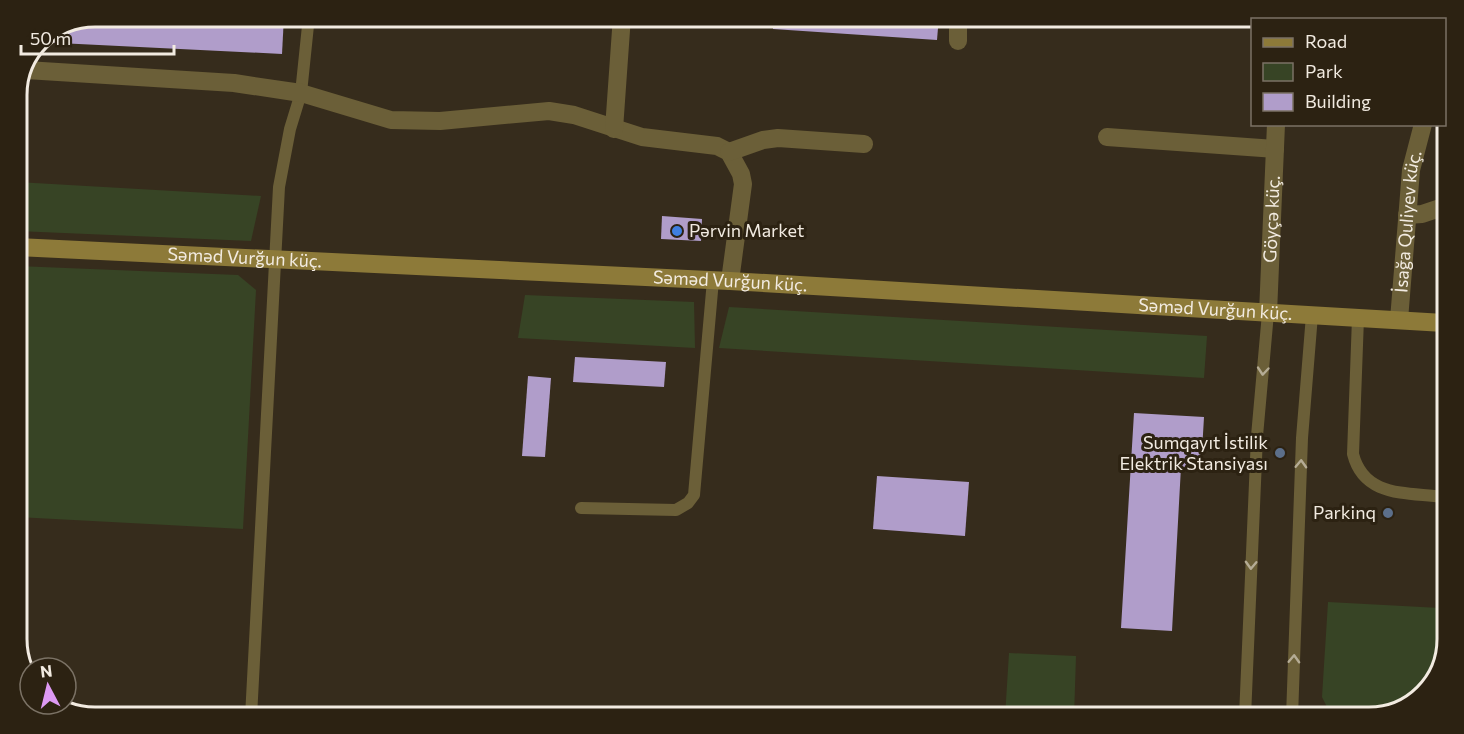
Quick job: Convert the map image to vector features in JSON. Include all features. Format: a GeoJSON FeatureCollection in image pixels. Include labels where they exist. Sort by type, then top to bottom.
{"type":"FeatureCollection","features":[{"type":"Feature","properties":{"kind":"main road","name":"Səməd Vurğun küç."},"geometry":{"type":"LineString","coordinates":[[27,247],[722,281],[1437,323]]}},
{"type":"Feature","properties":{"kind":"street"},"geometry":{"type":"LineString","coordinates":[[614,129],[621,27]]}},
{"type":"Feature","properties":{"kind":"street"},"geometry":{"type":"LineString","coordinates":[[958,27],[958,40]]}},
{"type":"Feature","properties":{"kind":"street"},"geometry":{"type":"LineString","coordinates":[[32,70],[234,83],[301,93],[391,120],[440,121],[524,111],[549,111],[574,115],[642,137],[717,146],[729,152],[741,174],[743,184],[722,281]]}},
{"type":"Feature","properties":{"kind":"street","name":"Göyçə küç."},"geometry":{"type":"LineString","coordinates":[[1268,313],[1276,126]]}},
{"type":"Feature","properties":{"kind":"street","name":"İsağa Quliyev küç."},"geometry":{"type":"LineString","coordinates":[[1399,320],[1412,170],[1423,126]]}},
{"type":"Feature","properties":{"kind":"street"},"geometry":{"type":"LineString","coordinates":[[1107,137],[1275,149]]}},
{"type":"Feature","properties":{"kind":"street"},"geometry":{"type":"LineString","coordinates":[[729,152],[763,140],[778,138],[864,144]]}},
{"type":"Feature","properties":{"kind":"street"},"geometry":{"type":"LineString","coordinates":[[1407,215],[1422,214],[1437,209]]}},
{"type":"Feature","properties":{"kind":"lane"},"geometry":{"type":"LineString","coordinates":[[251,707],[273,258],[279,187],[290,129],[301,93],[308,27]]}},
{"type":"Feature","properties":{"kind":"lane"},"geometry":{"type":"LineString","coordinates":[[582,508],[676,510],[688,503],[694,495],[722,281]]}},
{"type":"Feature","properties":{"kind":"lane"},"geometry":{"type":"LineString","coordinates":[[1245,707],[1257,436],[1268,313]]}},
{"type":"Feature","properties":{"kind":"lane"},"geometry":{"type":"LineString","coordinates":[[1292,707],[1302,438],[1312,315]]}},
{"type":"Feature","properties":{"kind":"lane"},"geometry":{"type":"LineString","coordinates":[[1358,318],[1353,454],[1356,467],[1371,485],[1381,489],[1437,496]]}},
{"type":"Feature","properties":{"kind":"green space"},"geometry":{"type":"Polygon","coordinates":[[[27,183],[261,196],[251,241],[27,231],[27,183]]]}},
{"type":"Feature","properties":{"kind":"green space"},"geometry":{"type":"Polygon","coordinates":[[[27,266],[238,275],[256,290],[243,529],[27,518],[27,266]]]}},
{"type":"Feature","properties":{"kind":"green space"},"geometry":{"type":"Polygon","coordinates":[[[525,295],[694,302],[695,348],[518,338],[525,295]]]}},
{"type":"Feature","properties":{"kind":"green space"},"geometry":{"type":"Polygon","coordinates":[[[729,307],[1207,336],[1204,378],[719,348],[729,307]]]}},
{"type":"Feature","properties":{"kind":"green space"},"geometry":{"type":"Polygon","coordinates":[[[1328,602],[1437,608],[1436,652],[1426,677],[1414,690],[1395,702],[1369,707],[1327,707],[1322,697],[1328,602]]]}},
{"type":"Feature","properties":{"kind":"green space"},"geometry":{"type":"Polygon","coordinates":[[[1009,653],[1076,656],[1074,707],[1006,707],[1009,653]]]}},
{"type":"Feature","properties":{"kind":"building"},"geometry":{"type":"Polygon","coordinates":[[[95,27],[283,27],[282,54],[52,43],[73,31],[95,27]]]}},
{"type":"Feature","properties":{"kind":"building"},"geometry":{"type":"Polygon","coordinates":[[[773,27],[938,27],[937,40],[773,29],[773,27]]]}},
{"type":"Feature","properties":{"kind":"building"},"geometry":{"type":"Polygon","coordinates":[[[662,216],[702,219],[701,241],[661,239],[662,216]]]}},
{"type":"Feature","properties":{"kind":"building"},"geometry":{"type":"Polygon","coordinates":[[[575,357],[666,362],[664,387],[573,382],[575,357]]]}},
{"type":"Feature","properties":{"kind":"building"},"geometry":{"type":"Polygon","coordinates":[[[528,376],[551,378],[545,457],[522,456],[528,376]]]}},
{"type":"Feature","properties":{"kind":"building"},"geometry":{"type":"Polygon","coordinates":[[[1134,413],[1204,417],[1201,468],[1181,467],[1172,631],[1121,628],[1134,413]]]}},
{"type":"Feature","properties":{"kind":"building"},"geometry":{"type":"Polygon","coordinates":[[[877,476],[969,482],[965,536],[873,529],[877,476]]]}},
{"type":"Feature","properties":{"kind":"place","name":"Pərvin Market"},"geometry":{"type":"Point","coordinates":[677,231]}},
{"type":"Feature","properties":{"kind":"place","name":"Sumqayıt İstilik Elektrik Stansiyası"},"geometry":{"type":"Point","coordinates":[1280,453]}},
{"type":"Feature","properties":{"kind":"place","name":"Parkinq"},"geometry":{"type":"Point","coordinates":[1388,513]}}]}
